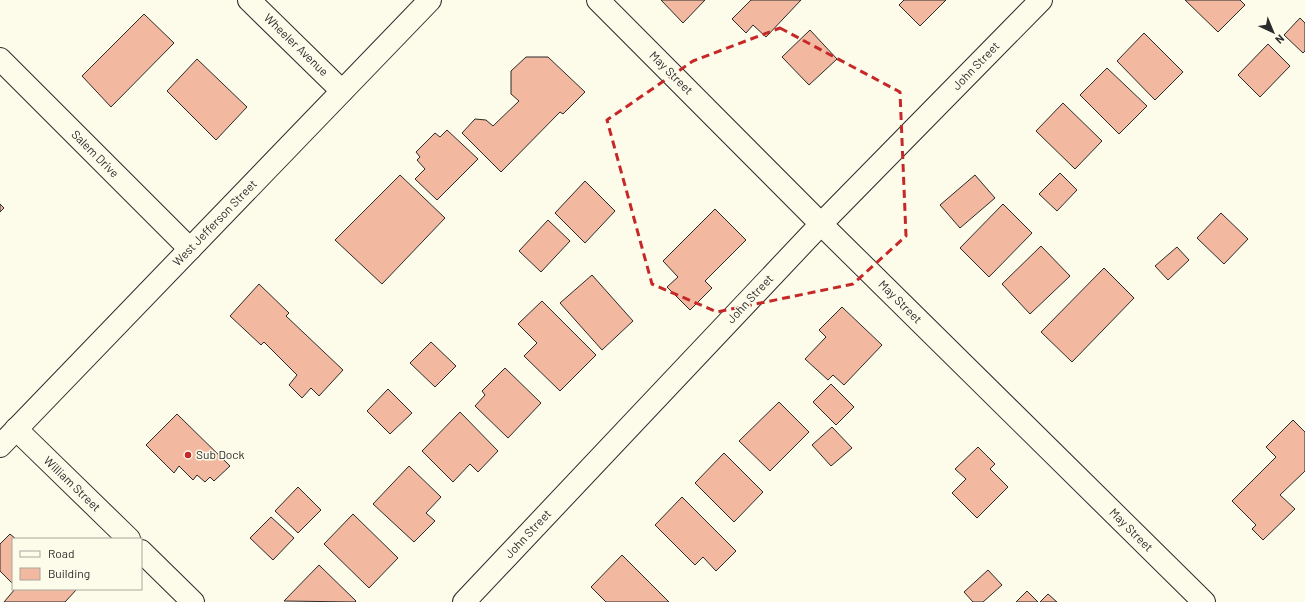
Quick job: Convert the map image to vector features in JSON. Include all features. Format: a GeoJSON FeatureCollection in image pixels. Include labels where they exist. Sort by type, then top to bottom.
{"type":"FeatureCollection","features":[{"type":"Feature","properties":{"kind":"street","name":"Wheeler Avenue"},"geometry":{"type":"LineString","coordinates":[[250,0],[342,91]]}},
{"type":"Feature","properties":{"kind":"street","name":"West Jefferson Street"},"geometry":{"type":"LineString","coordinates":[[0,446],[430,0]]}},
{"type":"Feature","properties":{"kind":"street","name":"May Street"},"geometry":{"type":"LineString","coordinates":[[598,0],[821,224],[1204,602]]}},
{"type":"Feature","properties":{"kind":"street","name":"John Street"},"geometry":{"type":"LineString","coordinates":[[464,602],[821,224],[1041,0]]}},
{"type":"Feature","properties":{"kind":"street","name":"Salem Drive"},"geometry":{"type":"LineString","coordinates":[[0,59],[190,249]]}},
{"type":"Feature","properties":{"kind":"street","name":"William Street"},"geometry":{"type":"LineString","coordinates":[[16,429],[128,538]]}},
{"type":"Feature","properties":{"kind":"street"},"geometry":{"type":"LineString","coordinates":[[142,552],[193,602]]}},
{"type":"Feature","properties":{"kind":"highlighted area"},"geometry":{"type":"Polygon","coordinates":[[[780,28],[900,92],[906,236],[853,284],[717,312],[652,284],[607,120],[693,61],[780,28]]]}},
{"type":"Feature","properties":{"kind":"building"},"geometry":{"type":"Polygon","coordinates":[[[661,0],[705,0],[683,23],[661,0]]]}},
{"type":"Feature","properties":{"kind":"building"},"geometry":{"type":"Polygon","coordinates":[[[751,0],[801,0],[766,37],[753,25],[746,33],[732,19],[751,0]]]}},
{"type":"Feature","properties":{"kind":"building"},"geometry":{"type":"Polygon","coordinates":[[[904,0],[946,0],[920,26],[899,5],[904,0]]]}},
{"type":"Feature","properties":{"kind":"building"},"geometry":{"type":"Polygon","coordinates":[[[1185,0],[1240,0],[1245,5],[1218,32],[1185,0]]]}},
{"type":"Feature","properties":{"kind":"building"},"geometry":{"type":"Polygon","coordinates":[[[144,14],[174,43],[111,107],[82,76],[144,14]]]}},
{"type":"Feature","properties":{"kind":"building"},"geometry":{"type":"Polygon","coordinates":[[[1300,18],[1305,23],[1305,51],[1303,53],[1284,35],[1300,18]]]}},
{"type":"Feature","properties":{"kind":"building"},"geometry":{"type":"Polygon","coordinates":[[[810,30],[837,59],[809,85],[782,57],[810,30]]]}},
{"type":"Feature","properties":{"kind":"building"},"geometry":{"type":"Polygon","coordinates":[[[1144,33],[1183,72],[1155,100],[1117,61],[1144,33]]]}},
{"type":"Feature","properties":{"kind":"building"},"geometry":{"type":"Polygon","coordinates":[[[1268,44],[1290,66],[1260,97],[1238,75],[1268,44]]]}},
{"type":"Feature","properties":{"kind":"building"},"geometry":{"type":"Polygon","coordinates":[[[526,57],[548,57],[585,92],[563,114],[560,112],[501,172],[462,133],[475,119],[486,120],[493,126],[519,101],[511,94],[511,71],[526,57]]]}},
{"type":"Feature","properties":{"kind":"building"},"geometry":{"type":"Polygon","coordinates":[[[197,59],[247,107],[216,140],[167,91],[197,59]]]}},
{"type":"Feature","properties":{"kind":"building"},"geometry":{"type":"Polygon","coordinates":[[[1107,68],[1147,106],[1119,134],[1080,95],[1107,68]]]}},
{"type":"Feature","properties":{"kind":"building"},"geometry":{"type":"Polygon","coordinates":[[[1063,103],[1102,141],[1075,169],[1036,131],[1063,103]]]}},
{"type":"Feature","properties":{"kind":"building"},"geometry":{"type":"Polygon","coordinates":[[[447,130],[478,159],[437,200],[415,179],[425,169],[417,160],[420,157],[416,152],[435,133],[440,137],[447,130]]]}},
{"type":"Feature","properties":{"kind":"building"},"geometry":{"type":"Polygon","coordinates":[[[1060,173],[1077,190],[1057,211],[1039,194],[1060,173]]]}},
{"type":"Feature","properties":{"kind":"building"},"geometry":{"type":"Polygon","coordinates":[[[400,175],[445,218],[382,284],[335,240],[400,175]]]}},
{"type":"Feature","properties":{"kind":"building"},"geometry":{"type":"Polygon","coordinates":[[[975,175],[995,198],[960,228],[940,205],[975,175]]]}},
{"type":"Feature","properties":{"kind":"building"},"geometry":{"type":"Polygon","coordinates":[[[585,181],[615,211],[585,243],[555,213],[585,181]]]}},
{"type":"Feature","properties":{"kind":"building"},"geometry":{"type":"Polygon","coordinates":[[[0,204],[4,208],[0,212],[0,204]]]}},
{"type":"Feature","properties":{"kind":"building"},"geometry":{"type":"Polygon","coordinates":[[[1003,204],[1032,233],[989,277],[960,248],[1003,204]]]}},
{"type":"Feature","properties":{"kind":"building"},"geometry":{"type":"Polygon","coordinates":[[[715,209],[746,240],[705,281],[712,288],[690,310],[667,287],[678,277],[663,261],[715,209]]]}},
{"type":"Feature","properties":{"kind":"building"},"geometry":{"type":"Polygon","coordinates":[[[1221,213],[1248,239],[1224,264],[1197,238],[1221,213]]]}},
{"type":"Feature","properties":{"kind":"building"},"geometry":{"type":"Polygon","coordinates":[[[548,220],[570,241],[541,272],[519,251],[548,220]]]}},
{"type":"Feature","properties":{"kind":"building"},"geometry":{"type":"Polygon","coordinates":[[[1041,246],[1070,276],[1030,314],[1002,284],[1041,246]]]}},
{"type":"Feature","properties":{"kind":"building"},"geometry":{"type":"Polygon","coordinates":[[[1177,247],[1189,260],[1168,280],[1155,266],[1177,247]]]}},
{"type":"Feature","properties":{"kind":"building"},"geometry":{"type":"Polygon","coordinates":[[[1104,268],[1134,298],[1072,362],[1041,332],[1104,268]]]}},
{"type":"Feature","properties":{"kind":"building"},"geometry":{"type":"Polygon","coordinates":[[[592,275],[633,321],[602,350],[560,303],[592,275]]]}},
{"type":"Feature","properties":{"kind":"building"},"geometry":{"type":"Polygon","coordinates":[[[259,284],[289,313],[286,316],[343,370],[319,396],[311,388],[302,398],[289,385],[297,375],[264,342],[261,345],[230,316],[259,284]]]}},
{"type":"Feature","properties":{"kind":"building"},"geometry":{"type":"Polygon","coordinates":[[[542,301],[596,355],[560,391],[524,356],[537,343],[518,324],[542,301]]]}},
{"type":"Feature","properties":{"kind":"building"},"geometry":{"type":"Polygon","coordinates":[[[842,307],[882,345],[844,385],[833,375],[828,380],[805,359],[826,337],[819,330],[842,307]]]}},
{"type":"Feature","properties":{"kind":"building"},"geometry":{"type":"Polygon","coordinates":[[[431,342],[456,366],[435,387],[410,363],[431,342]]]}},
{"type":"Feature","properties":{"kind":"building"},"geometry":{"type":"Polygon","coordinates":[[[505,368],[541,403],[508,438],[475,406],[485,395],[482,391],[505,368]]]}},
{"type":"Feature","properties":{"kind":"building"},"geometry":{"type":"Polygon","coordinates":[[[831,384],[854,407],[836,425],[813,402],[831,384]]]}},
{"type":"Feature","properties":{"kind":"building"},"geometry":{"type":"Polygon","coordinates":[[[388,389],[412,413],[390,434],[367,411],[388,389]]]}},
{"type":"Feature","properties":{"kind":"building"},"geometry":{"type":"Polygon","coordinates":[[[779,402],[809,432],[770,471],[739,441],[779,402]]]}},
{"type":"Feature","properties":{"kind":"building"},"geometry":{"type":"Polygon","coordinates":[[[460,412],[498,451],[478,472],[470,464],[453,482],[422,451],[460,412]]]}},
{"type":"Feature","properties":{"kind":"building","name":"Sub Dock"},"geometry":{"type":"Polygon","coordinates":[[[177,414],[230,466],[214,481],[210,477],[205,482],[197,475],[193,480],[179,466],[174,473],[146,445],[177,414]]]}},
{"type":"Feature","properties":{"kind":"building"},"geometry":{"type":"Polygon","coordinates":[[[1293,420],[1305,432],[1305,471],[1280,495],[1295,509],[1263,540],[1252,529],[1256,525],[1232,501],[1276,457],[1266,447],[1293,420]]]}},
{"type":"Feature","properties":{"kind":"building"},"geometry":{"type":"Polygon","coordinates":[[[832,427],[852,448],[831,466],[812,445],[832,427]]]}},
{"type":"Feature","properties":{"kind":"building"},"geometry":{"type":"Polygon","coordinates":[[[978,447],[995,464],[990,469],[1008,487],[977,518],[952,493],[966,479],[955,469],[978,447]]]}},
{"type":"Feature","properties":{"kind":"building"},"geometry":{"type":"Polygon","coordinates":[[[724,453],[763,492],[734,522],[695,483],[724,453]]]}},
{"type":"Feature","properties":{"kind":"building"},"geometry":{"type":"Polygon","coordinates":[[[409,466],[441,497],[426,513],[435,521],[414,542],[373,504],[409,466]]]}},
{"type":"Feature","properties":{"kind":"building"},"geometry":{"type":"Polygon","coordinates":[[[298,487],[321,510],[298,533],[275,511],[298,487]]]}},
{"type":"Feature","properties":{"kind":"building"},"geometry":{"type":"Polygon","coordinates":[[[682,497],[736,551],[716,571],[703,557],[695,565],[655,525],[682,497]]]}},
{"type":"Feature","properties":{"kind":"building"},"geometry":{"type":"Polygon","coordinates":[[[353,514],[398,558],[369,588],[324,544],[353,514]]]}},
{"type":"Feature","properties":{"kind":"building"},"geometry":{"type":"Polygon","coordinates":[[[271,517],[294,538],[273,560],[250,538],[271,517]]]}},
{"type":"Feature","properties":{"kind":"building"},"geometry":{"type":"Polygon","coordinates":[[[10,534],[15,538],[12,538],[12,583],[0,571],[0,544],[10,534]]]}},
{"type":"Feature","properties":{"kind":"building"},"geometry":{"type":"Polygon","coordinates":[[[622,555],[669,602],[606,602],[591,587],[622,555]]]}},
{"type":"Feature","properties":{"kind":"building"},"geometry":{"type":"Polygon","coordinates":[[[319,565],[356,601],[355,602],[284,601],[319,565]]]}},
{"type":"Feature","properties":{"kind":"building"},"geometry":{"type":"Polygon","coordinates":[[[988,570],[1002,585],[983,602],[973,602],[964,592],[988,570]]]}},
{"type":"Feature","properties":{"kind":"building"},"geometry":{"type":"Polygon","coordinates":[[[14,590],[76,590],[65,602],[4,602],[14,590]]]}},
{"type":"Feature","properties":{"kind":"building"},"geometry":{"type":"Polygon","coordinates":[[[1027,591],[1038,602],[1016,602],[1027,591]]]}},
{"type":"Feature","properties":{"kind":"building"},"geometry":{"type":"Polygon","coordinates":[[[1048,594],[1057,602],[1040,602],[1048,594]]]}},
{"type":"Feature","properties":{"kind":"place","name":"Sub Dock"},"geometry":{"type":"Point","coordinates":[188,455]}}]}
